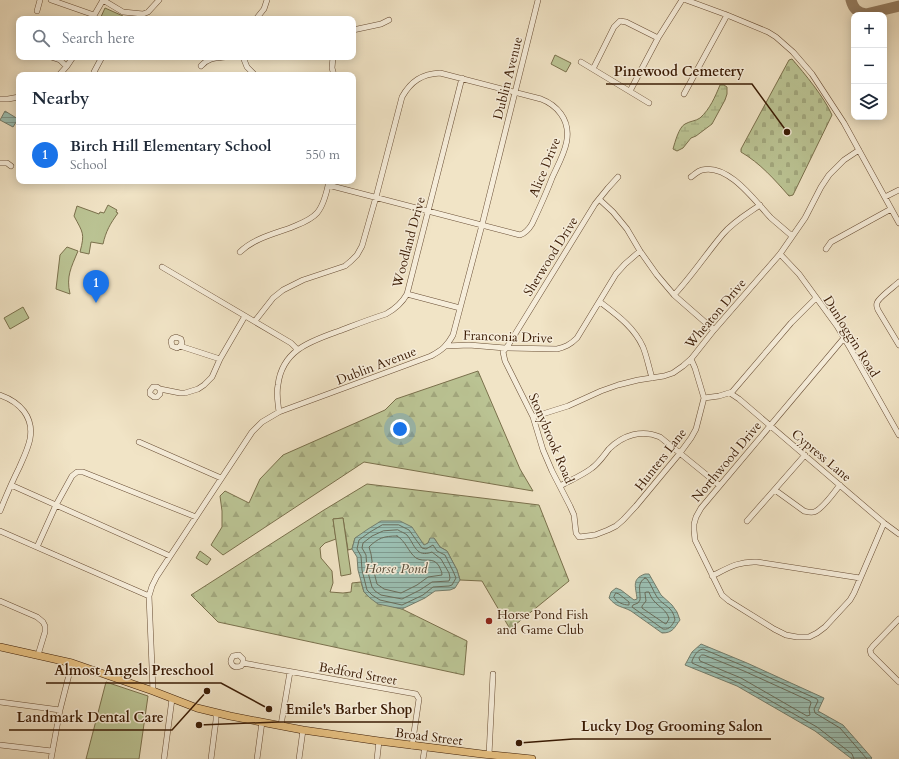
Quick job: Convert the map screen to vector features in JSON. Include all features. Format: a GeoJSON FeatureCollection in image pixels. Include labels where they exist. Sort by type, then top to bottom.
{"type":"FeatureCollection","features":[{"type":"Feature","properties":{"kind":"main road","name":"Broad Street"},"geometry":{"type":"LineString","coordinates":[[0,648],[72,663],[197,708],[216,713],[303,730],[379,742],[532,759]]}},
{"type":"Feature","properties":{"kind":"street"},"geometry":{"type":"LineString","coordinates":[[37,11],[40,0]]}},
{"type":"Feature","properties":{"kind":"street"},"geometry":{"type":"LineString","coordinates":[[51,0],[91,16]]}},
{"type":"Feature","properties":{"kind":"street"},"geometry":{"type":"LineString","coordinates":[[94,16],[102,0],[123,12],[142,16]]}},
{"type":"Feature","properties":{"kind":"street"},"geometry":{"type":"LineString","coordinates":[[147,16],[159,0]]}},
{"type":"Feature","properties":{"kind":"street"},"geometry":{"type":"LineString","coordinates":[[258,16],[264,9],[267,0]]}},
{"type":"Feature","properties":{"kind":"street","name":"Dublin Avenue"},"geometry":{"type":"LineString","coordinates":[[153,691],[149,596],[152,586],[221,478],[256,427],[266,419],[279,412],[431,356],[446,346],[453,335],[538,0]]}},
{"type":"Feature","properties":{"kind":"street"},"geometry":{"type":"LineString","coordinates":[[630,92],[658,38],[682,0]]}},
{"type":"Feature","properties":{"kind":"street"},"geometry":{"type":"LineString","coordinates":[[686,0],[768,32],[793,52],[804,64],[844,123],[899,223]]}},
{"type":"Feature","properties":{"kind":"street"},"geometry":{"type":"LineString","coordinates":[[684,94],[727,15]]}},
{"type":"Feature","properties":{"kind":"street"},"geometry":{"type":"LineString","coordinates":[[356,29],[381,24],[389,20]]}},
{"type":"Feature","properties":{"kind":"street"},"geometry":{"type":"LineString","coordinates":[[593,69],[614,27],[620,21],[626,22],[658,38]]}},
{"type":"Feature","properties":{"kind":"street"},"geometry":{"type":"LineString","coordinates":[[59,60],[66,66]]}},
{"type":"Feature","properties":{"kind":"street"},"geometry":{"type":"LineString","coordinates":[[62,72],[70,60]]}},
{"type":"Feature","properties":{"kind":"street"},"geometry":{"type":"LineString","coordinates":[[94,72],[100,60]]}},
{"type":"Feature","properties":{"kind":"street"},"geometry":{"type":"LineString","coordinates":[[201,66],[208,60]]}},
{"type":"Feature","properties":{"kind":"street"},"geometry":{"type":"LineString","coordinates":[[244,60],[252,72]]}},
{"type":"Feature","properties":{"kind":"street"},"geometry":{"type":"LineString","coordinates":[[333,60],[333,72]]}},
{"type":"Feature","properties":{"kind":"street"},"geometry":{"type":"LineString","coordinates":[[581,62],[649,104]]}},
{"type":"Feature","properties":{"kind":"street"},"geometry":{"type":"LineString","coordinates":[[255,321],[273,298],[283,290],[303,280],[345,266],[357,255],[362,246],[376,197],[402,97],[412,82],[431,73],[440,73],[515,92]]}},
{"type":"Feature","properties":{"kind":"street","name":"Woodland Drive"},"geometry":{"type":"LineString","coordinates":[[279,412],[277,385],[280,373],[288,359],[297,350],[320,338],[386,314],[400,304],[407,294],[462,78]]}},
{"type":"Feature","properties":{"kind":"street","name":"Alice Drive"},"geometry":{"type":"LineString","coordinates":[[482,225],[518,235],[524,234],[532,224],[566,146],[568,134],[567,127],[563,117],[556,108],[545,100],[515,92]]}},
{"type":"Feature","properties":{"kind":"street"},"geometry":{"type":"LineString","coordinates":[[0,99],[16,98]]}},
{"type":"Feature","properties":{"kind":"street","name":"Wheaton Drive"},"geometry":{"type":"LineString","coordinates":[[533,417],[568,406],[618,385],[673,373],[683,366],[691,359],[714,330],[780,254],[805,218],[829,175],[844,160],[859,150]]}},
{"type":"Feature","properties":{"kind":"street"},"geometry":{"type":"LineString","coordinates":[[0,163],[11,166]]}},
{"type":"Feature","properties":{"kind":"street"},"geometry":{"type":"LineString","coordinates":[[691,177],[702,170],[725,173],[760,205],[772,219],[792,236]]}},
{"type":"Feature","properties":{"kind":"street","name":"Sherwood Drive"},"geometry":{"type":"LineString","coordinates":[[505,348],[509,344],[599,199],[618,177]]}},
{"type":"Feature","properties":{"kind":"street"},"geometry":{"type":"LineString","coordinates":[[240,252],[251,244],[299,224],[314,216],[321,206],[328,184]]}},
{"type":"Feature","properties":{"kind":"street"},"geometry":{"type":"LineString","coordinates":[[331,184],[482,225]]}},
{"type":"Feature","properties":{"kind":"street"},"geometry":{"type":"LineString","coordinates":[[885,197],[899,190]]}},
{"type":"Feature","properties":{"kind":"street"},"geometry":{"type":"LineString","coordinates":[[599,199],[613,212],[627,229],[657,275],[674,295],[714,330]]}},
{"type":"Feature","properties":{"kind":"street"},"geometry":{"type":"LineString","coordinates":[[674,295],[724,233],[741,218],[760,205]]}},
{"type":"Feature","properties":{"kind":"street"},"geometry":{"type":"LineString","coordinates":[[826,249],[831,242],[891,208]]}},
{"type":"Feature","properties":{"kind":"street","name":"Franconia Drive"},"geometry":{"type":"LineString","coordinates":[[446,346],[469,345],[505,348],[564,348],[577,338],[616,274],[640,251]]}},
{"type":"Feature","properties":{"kind":"street","name":"Dunloggin Road"},"geometry":{"type":"LineString","coordinates":[[780,254],[799,274],[837,326],[899,435]]}},
{"type":"Feature","properties":{"kind":"street"},"geometry":{"type":"LineString","coordinates":[[162,267],[291,343],[297,350]]}},
{"type":"Feature","properties":{"kind":"street"},"geometry":{"type":"LineString","coordinates":[[899,282],[880,298],[877,304],[878,310],[899,345]]}},
{"type":"Feature","properties":{"kind":"street"},"geometry":{"type":"LineString","coordinates":[[407,294],[460,308]]}},
{"type":"Feature","properties":{"kind":"street"},"geometry":{"type":"LineString","coordinates":[[704,398],[730,393],[791,323],[816,298]]}},
{"type":"Feature","properties":{"kind":"street"},"geometry":{"type":"LineString","coordinates":[[600,302],[618,316],[635,333],[643,349],[652,378]]}},
{"type":"Feature","properties":{"kind":"street"},"geometry":{"type":"LineString","coordinates":[[160,389],[185,393],[198,389],[204,385],[212,377],[220,359],[245,316]]}},
{"type":"Feature","properties":{"kind":"street","name":"Northwood Drive"},"geometry":{"type":"LineString","coordinates":[[844,338],[701,508],[696,517],[694,530],[695,540],[722,595],[729,601],[786,635],[809,637],[825,627],[850,600],[884,523]]}},
{"type":"Feature","properties":{"kind":"street"},"geometry":{"type":"LineString","coordinates":[[180,346],[220,359]]}},
{"type":"Feature","properties":{"kind":"street","name":"Stonybrook Road"},"geometry":{"type":"LineString","coordinates":[[505,348],[503,352],[505,361],[533,417],[543,450],[574,515],[576,533],[579,537]]}},
{"type":"Feature","properties":{"kind":"street","name":"Hunters Lane"},"geometry":{"type":"LineString","coordinates":[[579,537],[595,535],[616,526],[624,520],[691,438],[696,429],[704,398],[696,368],[691,359]]}},
{"type":"Feature","properties":{"kind":"street","name":"Cypress Lane"},"geometry":{"type":"LineString","coordinates":[[730,393],[899,534]]}},
{"type":"Feature","properties":{"kind":"street"},"geometry":{"type":"LineString","coordinates":[[0,395],[13,400],[21,407],[29,421],[30,430],[29,444],[0,511]]}},
{"type":"Feature","properties":{"kind":"street"},"geometry":{"type":"LineString","coordinates":[[560,486],[590,470],[616,443],[624,438],[632,434],[646,433],[660,438],[719,485]]}},
{"type":"Feature","properties":{"kind":"street"},"geometry":{"type":"LineString","coordinates":[[139,442],[221,478]]}},
{"type":"Feature","properties":{"kind":"street"},"geometry":{"type":"LineString","coordinates":[[747,521],[805,456]]}},
{"type":"Feature","properties":{"kind":"street"},"geometry":{"type":"LineString","coordinates":[[37,547],[72,476],[77,472],[83,472],[196,517]]}},
{"type":"Feature","properties":{"kind":"street"},"geometry":{"type":"LineString","coordinates":[[11,485],[170,556]]}},
{"type":"Feature","properties":{"kind":"street"},"geometry":{"type":"LineString","coordinates":[[775,490],[804,511],[810,512],[818,510],[840,485]]}},
{"type":"Feature","properties":{"kind":"street"},"geometry":{"type":"LineString","coordinates":[[0,531],[149,596]]}},
{"type":"Feature","properties":{"kind":"street"},"geometry":{"type":"LineString","coordinates":[[712,576],[739,563],[757,562],[860,578]]}},
{"type":"Feature","properties":{"kind":"street"},"geometry":{"type":"LineString","coordinates":[[0,601],[37,617],[43,622],[46,632],[38,655]]}},
{"type":"Feature","properties":{"kind":"street"},"geometry":{"type":"LineString","coordinates":[[899,620],[870,650],[871,654],[899,682]]}},
{"type":"Feature","properties":{"kind":"street"},"geometry":{"type":"LineString","coordinates":[[51,759],[60,710],[72,663]]}},
{"type":"Feature","properties":{"kind":"street","name":"Bedford Street"},"geometry":{"type":"LineString","coordinates":[[243,663],[416,694],[419,699],[412,746]]}},
{"type":"Feature","properties":{"kind":"street"},"geometry":{"type":"LineString","coordinates":[[281,725],[290,672]]}},
{"type":"Feature","properties":{"kind":"street"},"geometry":{"type":"LineString","coordinates":[[489,755],[492,674]]}},
{"type":"Feature","properties":{"kind":"street"},"geometry":{"type":"LineString","coordinates":[[164,759],[172,699]]}},
{"type":"Feature","properties":{"kind":"street"},"geometry":{"type":"LineString","coordinates":[[0,702],[60,710]]}},
{"type":"Feature","properties":{"kind":"street"},"geometry":{"type":"LineString","coordinates":[[211,759],[216,713]]}},
{"type":"Feature","properties":{"kind":"street"},"geometry":{"type":"LineString","coordinates":[[257,759],[262,722]]}},
{"type":"Feature","properties":{"kind":"street"},"geometry":{"type":"LineString","coordinates":[[299,759],[303,730]]}},
{"type":"Feature","properties":{"kind":"street"},"geometry":{"type":"LineString","coordinates":[[377,759],[379,742]]}},
{"type":"Feature","properties":{"kind":"street"},"geometry":{"type":"LineString","coordinates":[[0,745],[52,751]]}},
{"type":"Feature","properties":{"kind":"street"},"geometry":{"type":"LineString","coordinates":[[423,759],[425,748]]}},
{"type":"Feature","properties":{"kind":"green space"},"geometry":{"type":"Polygon","coordinates":[[[105,8],[123,16],[101,16],[105,8]]]}},
{"type":"Feature","properties":{"kind":"green space"},"geometry":{"type":"Polygon","coordinates":[[[555,55],[571,63],[566,72],[551,64],[555,55]]]}},
{"type":"Feature","properties":{"kind":"green space"},"geometry":{"type":"Polygon","coordinates":[[[792,59],[819,93],[832,115],[793,195],[789,196],[761,167],[741,152],[741,149],[789,60],[792,59]]]}},
{"type":"Feature","properties":{"kind":"green space"},"geometry":{"type":"Polygon","coordinates":[[[720,85],[727,87],[727,94],[712,124],[691,138],[683,148],[677,151],[673,149],[681,128],[685,124],[700,118],[707,111],[720,85]]]}},
{"type":"Feature","properties":{"kind":"green space"},"geometry":{"type":"Polygon","coordinates":[[[108,205],[117,210],[116,212],[118,213],[105,235],[103,244],[91,242],[89,254],[80,252],[83,237],[74,216],[77,206],[99,214],[100,212],[104,213],[108,205]]]}},
{"type":"Feature","properties":{"kind":"green space"},"geometry":{"type":"Polygon","coordinates":[[[67,247],[78,251],[71,267],[69,277],[70,294],[56,289],[60,255],[67,247]]]}},
{"type":"Feature","properties":{"kind":"green space"},"geometry":{"type":"Polygon","coordinates":[[[23,307],[29,318],[10,329],[4,318],[23,307]]]}},
{"type":"Feature","properties":{"kind":"green space"},"geometry":{"type":"Polygon","coordinates":[[[478,371],[520,469],[533,491],[364,462],[223,555],[211,545],[222,527],[220,496],[225,491],[249,503],[260,479],[283,455],[385,410],[396,399],[478,371]]]}},
{"type":"Feature","properties":{"kind":"green space"},"geometry":{"type":"Polygon","coordinates":[[[367,484],[539,505],[569,581],[510,629],[482,581],[460,580],[457,570],[447,551],[440,547],[434,538],[424,546],[419,538],[355,538],[352,549],[348,550],[343,518],[333,519],[336,539],[325,543],[320,548],[321,558],[332,571],[333,583],[330,592],[351,592],[352,583],[361,582],[364,592],[467,641],[464,675],[218,622],[191,595],[367,484]]]}},
{"type":"Feature","properties":{"kind":"green space"},"geometry":{"type":"Polygon","coordinates":[[[343,518],[351,574],[341,576],[333,519],[343,518]]]}},
{"type":"Feature","properties":{"kind":"green space"},"geometry":{"type":"Polygon","coordinates":[[[200,551],[211,559],[207,565],[196,558],[200,551]]]}},
{"type":"Feature","properties":{"kind":"green space"},"geometry":{"type":"Polygon","coordinates":[[[106,682],[148,696],[139,759],[86,759],[106,682]]]}},
{"type":"Feature","properties":{"kind":"water"},"geometry":{"type":"Polygon","coordinates":[[[5,111],[16,118],[16,122],[13,127],[0,120],[5,111]]]}},
{"type":"Feature","properties":{"kind":"water","name":"Horse Pond"},"geometry":{"type":"Polygon","coordinates":[[[381,521],[400,521],[412,527],[424,545],[428,543],[430,538],[434,538],[440,547],[447,551],[457,570],[460,580],[455,588],[450,590],[435,591],[425,598],[402,609],[378,604],[370,598],[364,592],[358,570],[357,557],[352,549],[355,538],[381,521]]]}},
{"type":"Feature","properties":{"kind":"water"},"geometry":{"type":"Polygon","coordinates":[[[645,574],[649,574],[661,595],[677,612],[680,620],[673,630],[669,632],[662,633],[631,611],[615,604],[609,598],[611,592],[616,588],[634,600],[637,599],[635,584],[638,578],[645,574]]]}},
{"type":"Feature","properties":{"kind":"water"},"geometry":{"type":"Polygon","coordinates":[[[701,644],[824,698],[818,711],[843,725],[872,758],[852,759],[815,731],[737,686],[685,665],[692,652],[701,644]]]}},
{"type":"Feature","properties":{"kind":"taxiway"},"geometry":{"type":"LineString","coordinates":[[851,0],[856,10],[860,13],[866,14],[899,6]]}},
{"type":"Feature","properties":{"kind":"place","name":"Pinewood Cemetery"},"geometry":{"type":"Point","coordinates":[787,132]}},
{"type":"Feature","properties":{"kind":"place","name":"Birch Hill Elementary School"},"geometry":{"type":"Point","coordinates":[96,303]}},
{"type":"Feature","properties":{"kind":"place","name":"Horse Pond Fish and Game Club"},"geometry":{"type":"Point","coordinates":[489,621]}},
{"type":"Feature","properties":{"kind":"place","name":"Landmark Dental Care"},"geometry":{"type":"Point","coordinates":[207,691]}},
{"type":"Feature","properties":{"kind":"place","name":"Almost Angels Preschool"},"geometry":{"type":"Point","coordinates":[269,709]}},
{"type":"Feature","properties":{"kind":"place","name":"Emile's Barber Shop"},"geometry":{"type":"Point","coordinates":[199,725]}},
{"type":"Feature","properties":{"kind":"place","name":"Lucky Dog Grooming Salon"},"geometry":{"type":"Point","coordinates":[519,743]}}]}
